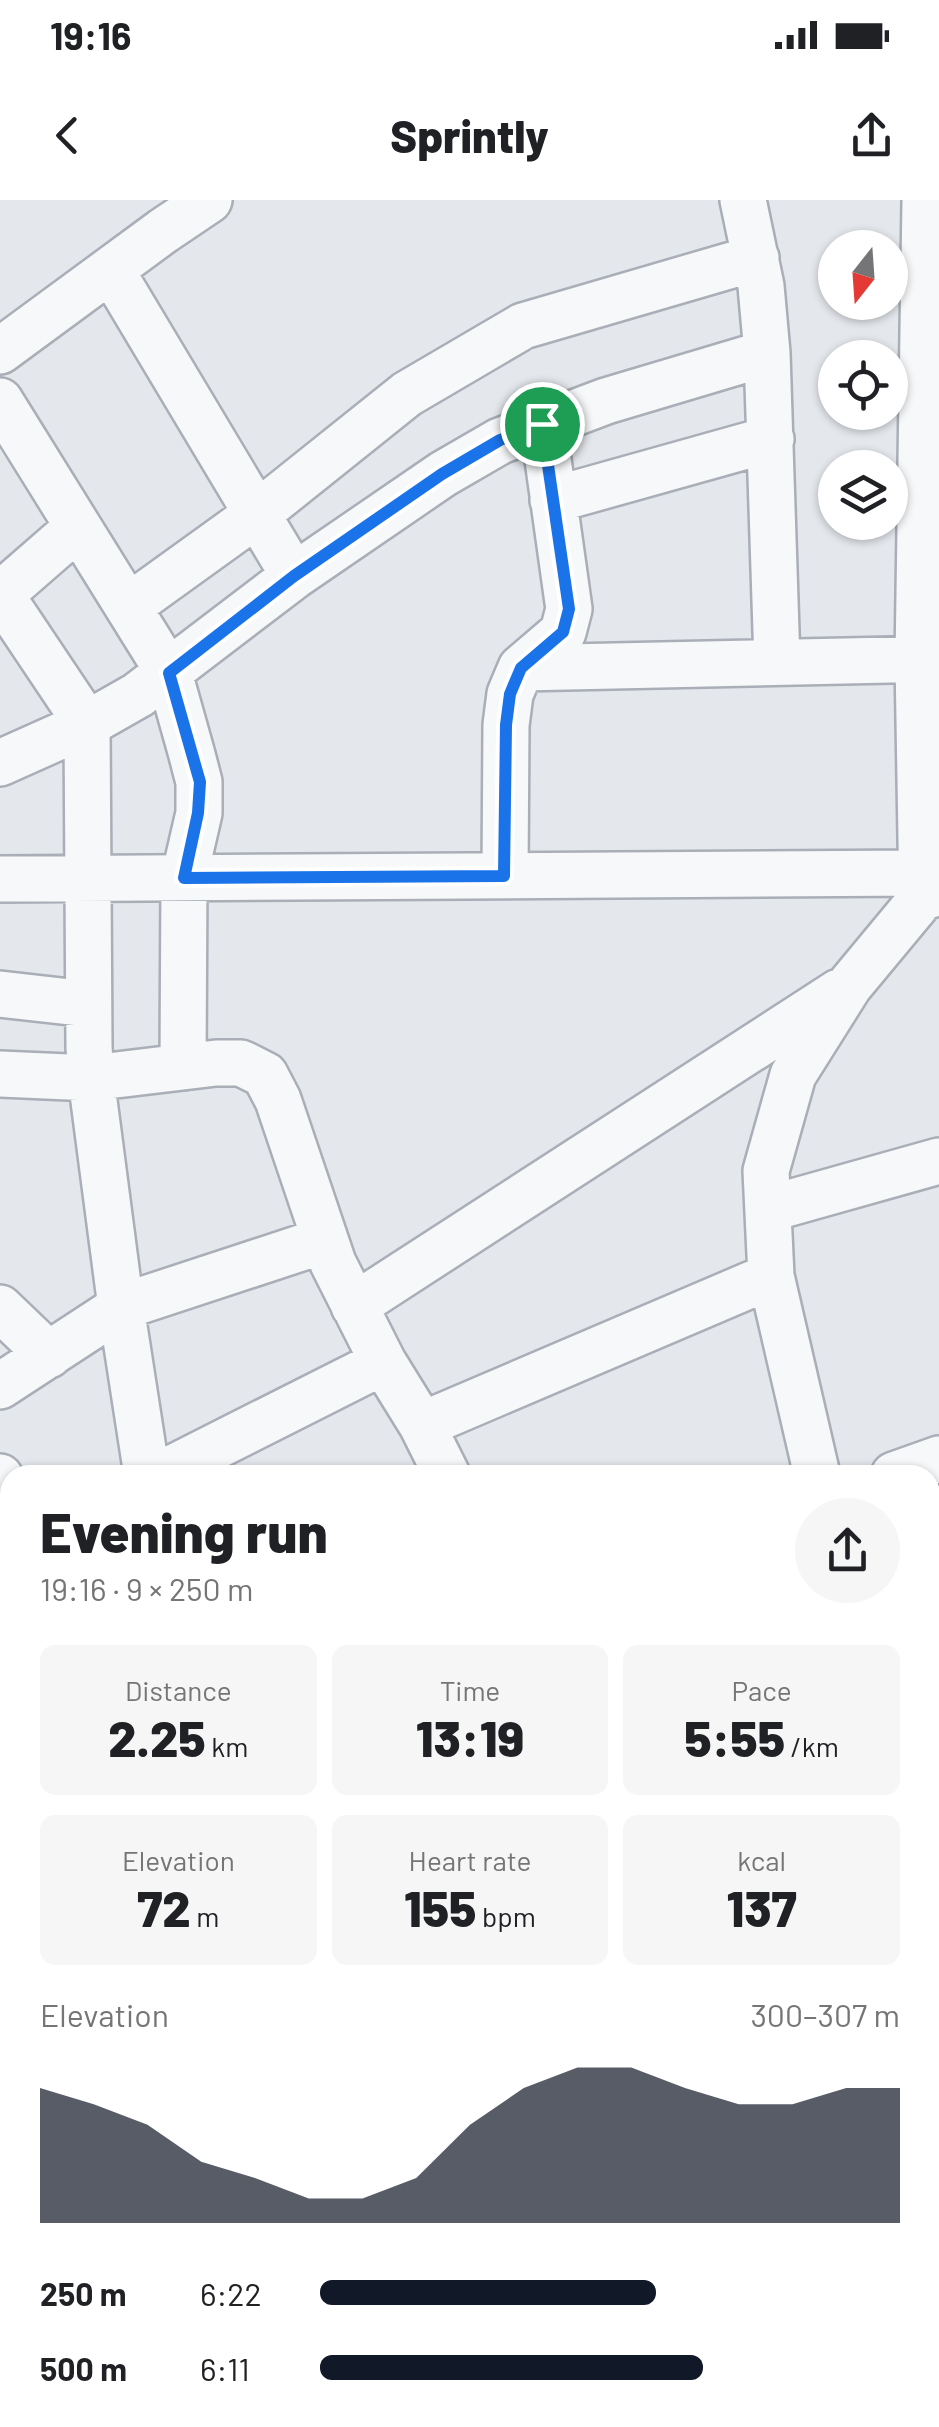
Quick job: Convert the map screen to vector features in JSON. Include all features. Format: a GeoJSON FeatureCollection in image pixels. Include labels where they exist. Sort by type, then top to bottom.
{"type":"FeatureCollection","features":[{"type":"Feature","properties":{"kind":"street"},"geometry":{"type":"LineString","coordinates":[[0,352],[209,200]]}},
{"type":"Feature","properties":{"kind":"street"},"geometry":{"type":"LineString","coordinates":[[742,200],[761,286],[768,353],[777,662]]}},
{"type":"Feature","properties":{"kind":"street"},"geometry":{"type":"LineString","coordinates":[[815,1465],[771,1276],[766,1171],[793,1075],[849,986],[927,888],[925,200]]}},
{"type":"Feature","properties":{"kind":"street"},"geometry":{"type":"LineString","coordinates":[[128,607],[257,514],[407,394],[523,326],[756,258]]}},
{"type":"Feature","properties":{"kind":"street"},"geometry":{"type":"LineString","coordinates":[[111,270],[294,576]]}},
{"type":"Feature","properties":{"kind":"street"},"geometry":{"type":"LineString","coordinates":[[0,764],[88,724],[138,695],[294,576],[442,474],[500,440],[606,401],[768,353]]}},
{"type":"Feature","properties":{"kind":"street"},"geometry":{"type":"LineString","coordinates":[[0,402],[169,673],[200,782],[198,813],[184,878],[182,1067]]}},
{"type":"Feature","properties":{"kind":"street"},"geometry":{"type":"LineString","coordinates":[[504,876],[510,694],[521,668],[563,632],[569,609],[542,424]]}},
{"type":"Feature","properties":{"kind":"street"},"geometry":{"type":"LineString","coordinates":[[554,500],[771,438]]}},
{"type":"Feature","properties":{"kind":"street"},"geometry":{"type":"LineString","coordinates":[[78,527],[0,594],[88,724],[91,1078],[145,1465]]}},
{"type":"Feature","properties":{"kind":"street"},"geometry":{"type":"LineString","coordinates":[[521,668],[928,659]]}},
{"type":"Feature","properties":{"kind":"street"},"geometry":{"type":"LineString","coordinates":[[0,879],[504,876],[927,888]]}},
{"type":"Feature","properties":{"kind":"street"},"geometry":{"type":"LineString","coordinates":[[354,1306],[849,986]]}},
{"type":"Feature","properties":{"kind":"street"},"geometry":{"type":"LineString","coordinates":[[0,994],[88,1004]]}},
{"type":"Feature","properties":{"kind":"street"},"geometry":{"type":"LineString","coordinates":[[0,1074],[91,1078],[216,1062],[241,1063],[265,1075],[278,1100],[326,1240],[354,1306],[442,1465]]}},
{"type":"Feature","properties":{"kind":"street"},"geometry":{"type":"LineString","coordinates":[[768,1209],[939,1161]]}},
{"type":"Feature","properties":{"kind":"street"},"geometry":{"type":"LineString","coordinates":[[0,1386],[121,1307],[326,1240]]}},
{"type":"Feature","properties":{"kind":"street"},"geometry":{"type":"LineString","coordinates":[[422,1425],[771,1276]]}},
{"type":"Feature","properties":{"kind":"street"},"geometry":{"type":"LineString","coordinates":[[0,1308],[49,1354]]}},
{"type":"Feature","properties":{"kind":"street"},"geometry":{"type":"LineString","coordinates":[[179,1465],[383,1362]]}},
{"type":"Feature","properties":{"kind":"route"},"geometry":{"type":"LineString","coordinates":[[542,424],[569,609],[563,632],[521,668],[510,694],[504,876],[184,878],[198,813],[200,782],[169,673],[294,576],[442,474],[500,440],[542,424]]}}]}
